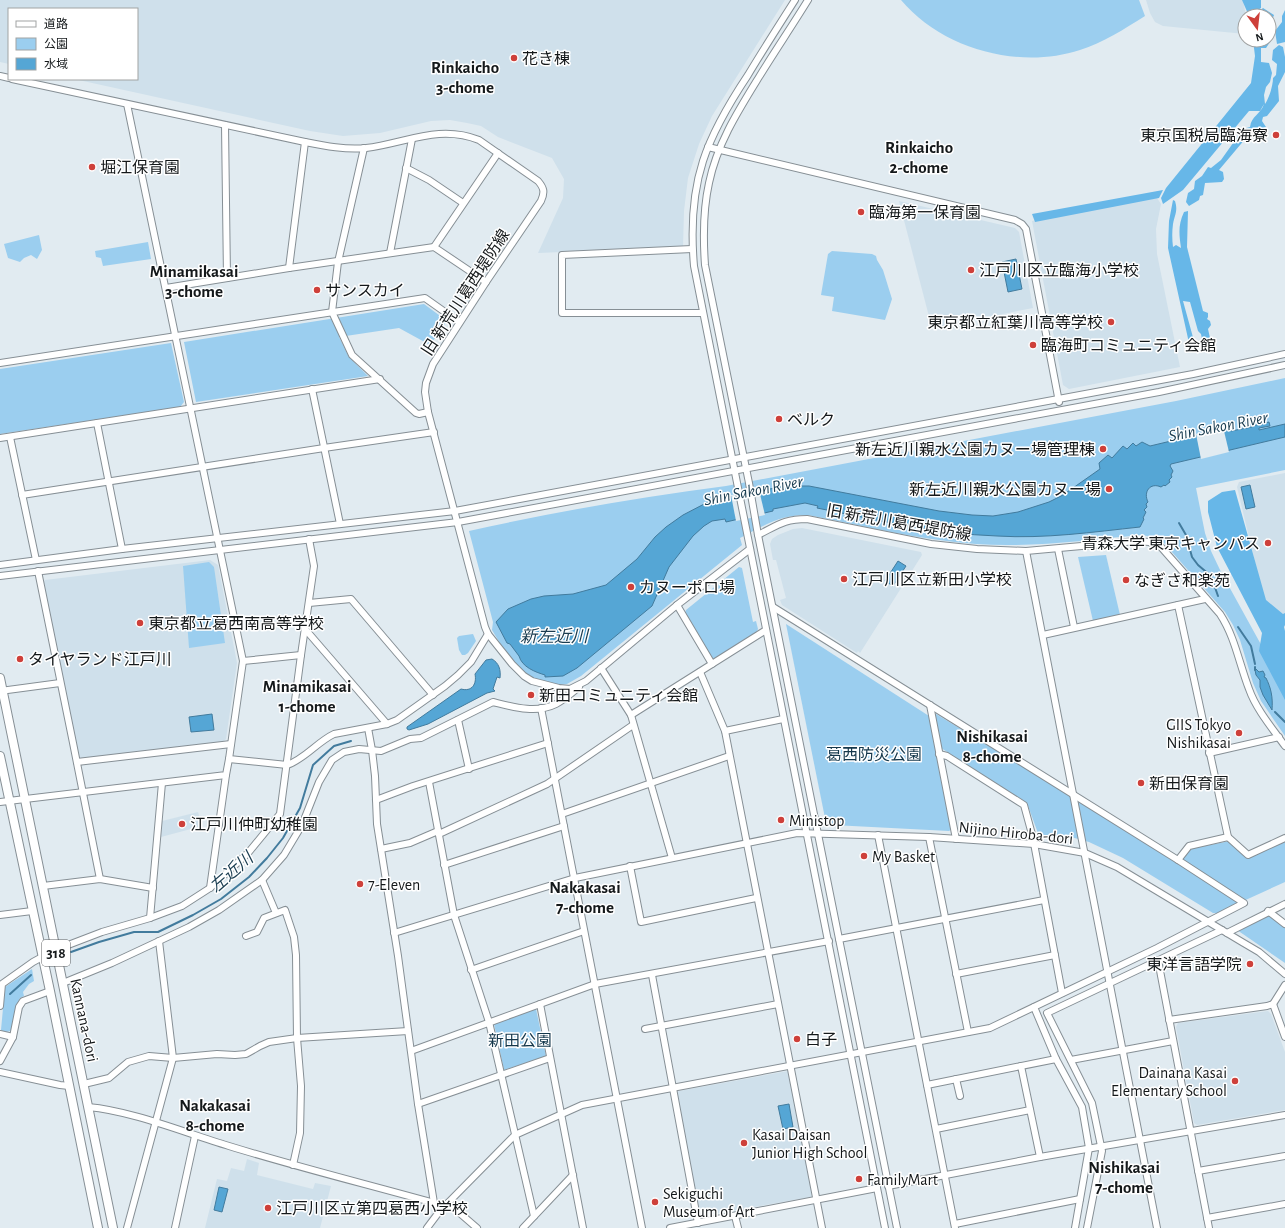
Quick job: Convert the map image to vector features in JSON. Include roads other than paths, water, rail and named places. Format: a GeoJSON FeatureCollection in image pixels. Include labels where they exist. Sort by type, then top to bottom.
{"type":"FeatureCollection","features":[{"type":"Feature","properties":{"kind":"main road","name":"Kannana-dori"},"geometry":{"type":"LineString","coordinates":[[0,678],[1,691],[43,886],[113,1228]]}},
{"type":"Feature","properties":{"kind":"main road","name":"Kannana-dori"},"geometry":{"type":"LineString","coordinates":[[0,756],[50,990],[98,1228]]}},
{"type":"Feature","properties":{"kind":"street"},"geometry":{"type":"LineString","coordinates":[[795,0],[722,115],[708,147],[703,160],[694,198],[692,249],[694,266],[745,528],[829,940],[885,1228]]}},
{"type":"Feature","properties":{"kind":"street"},"geometry":{"type":"LineString","coordinates":[[808,0],[734,117],[719,150],[709,182],[706,199],[704,220],[705,265],[897,1228]]}},
{"type":"Feature","properties":{"kind":"street","name":"旧 新荒川葛西堤防線"},"geometry":{"type":"LineString","coordinates":[[17,80],[338,148],[364,148],[385,145],[444,132],[469,136],[479,140],[542,185],[544,195],[459,322],[433,364],[425,392],[428,412],[485,627],[488,634],[518,670],[532,681],[559,688],[570,688],[586,681],[677,605],[750,549]]}},
{"type":"Feature","properties":{"kind":"street"},"geometry":{"type":"LineString","coordinates":[[127,104],[243,661],[210,888]]}},
{"type":"Feature","properties":{"kind":"street"},"geometry":{"type":"LineString","coordinates":[[225,125],[227,278]]}},
{"type":"Feature","properties":{"kind":"street"},"geometry":{"type":"LineString","coordinates":[[390,253],[412,139]]}},
{"type":"Feature","properties":{"kind":"street"},"geometry":{"type":"LineString","coordinates":[[289,268],[305,142]]}},
{"type":"Feature","properties":{"kind":"street"},"geometry":{"type":"LineString","coordinates":[[708,147],[1009,219],[1022,224],[1026,229],[1060,409]]}},
{"type":"Feature","properties":{"kind":"street"},"geometry":{"type":"LineString","coordinates":[[364,148],[338,262],[332,312],[352,355],[416,413],[419,414],[428,412]]}},
{"type":"Feature","properties":{"kind":"street"},"geometry":{"type":"LineString","coordinates":[[434,247],[498,153]]}},
{"type":"Feature","properties":{"kind":"street"},"geometry":{"type":"LineString","coordinates":[[406,168],[429,180],[463,203]]}},
{"type":"Feature","properties":{"kind":"street"},"geometry":{"type":"LineString","coordinates":[[166,288],[434,247],[486,282]]}},
{"type":"Feature","properties":{"kind":"street"},"geometry":{"type":"LineString","coordinates":[[692,249],[562,256],[562,313],[703,313]]}},
{"type":"Feature","properties":{"kind":"street"},"geometry":{"type":"LineString","coordinates":[[0,363],[425,298],[459,322]]}},
{"type":"Feature","properties":{"kind":"street"},"geometry":{"type":"LineString","coordinates":[[0,565],[122,549],[455,511],[1193,374],[1285,354]]}},
{"type":"Feature","properties":{"kind":"street"},"geometry":{"type":"LineString","coordinates":[[0,576],[458,522],[1173,389],[1285,365]]}},
{"type":"Feature","properties":{"kind":"street"},"geometry":{"type":"LineString","coordinates":[[0,438],[380,379]]}},
{"type":"Feature","properties":{"kind":"street"},"geometry":{"type":"LineString","coordinates":[[312,390],[340,524]]}},
{"type":"Feature","properties":{"kind":"street"},"geometry":{"type":"LineString","coordinates":[[97,423],[122,549]]}},
{"type":"Feature","properties":{"kind":"street"},"geometry":{"type":"LineString","coordinates":[[22,495],[434,432]]}},
{"type":"Feature","properties":{"kind":"street"},"geometry":{"type":"LineString","coordinates":[[10,437],[36,560]]}},
{"type":"Feature","properties":{"kind":"street","name":"旧 新荒川葛西堤防線"},"geometry":{"type":"LineString","coordinates":[[758,536],[780,523],[794,520],[807,520],[931,544],[977,549],[1026,551],[1137,541],[1150,542],[1160,547],[1220,614],[1227,626],[1252,698],[1285,746]]}},
{"type":"Feature","properties":{"kind":"street"},"geometry":{"type":"LineString","coordinates":[[0,1006],[1,984],[55,950],[102,932],[150,918],[182,906],[210,888],[248,853],[280,814],[314,566],[309,539]]}},
{"type":"Feature","properties":{"kind":"street"},"geometry":{"type":"LineString","coordinates":[[1058,549],[1074,627]]}},
{"type":"Feature","properties":{"kind":"street"},"geometry":{"type":"LineString","coordinates":[[1026,551],[1111,982],[1157,1228]]}},
{"type":"Feature","properties":{"kind":"street"},"geometry":{"type":"LineString","coordinates":[[38,571],[100,879]]}},
{"type":"Feature","properties":{"kind":"street"},"geometry":{"type":"LineString","coordinates":[[308,603],[352,599],[433,695]]}},
{"type":"Feature","properties":{"kind":"street"},"geometry":{"type":"LineString","coordinates":[[1043,635],[1205,599]]}},
{"type":"Feature","properties":{"kind":"street"},"geometry":{"type":"LineString","coordinates":[[677,605],[712,664]]}},
{"type":"Feature","properties":{"kind":"street"},"geometry":{"type":"LineString","coordinates":[[1178,605],[1228,837],[1248,855],[1285,838]]}},
{"type":"Feature","properties":{"kind":"street"},"geometry":{"type":"LineString","coordinates":[[427,1228],[439,1212],[515,1135],[582,1105],[990,1028],[1244,903],[1178,860],[773,607]]}},
{"type":"Feature","properties":{"kind":"street"},"geometry":{"type":"LineString","coordinates":[[305,629],[387,724]]}},
{"type":"Feature","properties":{"kind":"street"},"geometry":{"type":"LineString","coordinates":[[631,715],[766,630]]}},
{"type":"Feature","properties":{"kind":"street"},"geometry":{"type":"LineString","coordinates":[[229,759],[286,765],[295,762],[334,734],[387,724],[396,720],[433,695],[458,675],[471,662],[488,634]]}},
{"type":"Feature","properties":{"kind":"street"},"geometry":{"type":"LineString","coordinates":[[243,661],[301,655]]}},
{"type":"Feature","properties":{"kind":"street"},"geometry":{"type":"LineString","coordinates":[[601,668],[631,715],[672,858]]}},
{"type":"Feature","properties":{"kind":"street"},"geometry":{"type":"LineString","coordinates":[[700,672],[724,732],[822,1228]]}},
{"type":"Feature","properties":{"kind":"street"},"geometry":{"type":"LineString","coordinates":[[63,983],[112,963],[189,927],[219,910],[262,880],[284,855],[302,825],[319,782],[332,760],[344,752],[358,749],[381,751],[410,739],[421,738],[493,702],[515,708],[541,708],[555,704],[586,681]]}},
{"type":"Feature","properties":{"kind":"street"},"geometry":{"type":"LineString","coordinates":[[1,691],[60,683]]}},
{"type":"Feature","properties":{"kind":"street"},"geometry":{"type":"LineString","coordinates":[[930,705],[956,839]]}},
{"type":"Feature","properties":{"kind":"street"},"geometry":{"type":"LineString","coordinates":[[541,708],[642,1228]]}},
{"type":"Feature","properties":{"kind":"street"},"geometry":{"type":"LineString","coordinates":[[724,732],[783,719]]}},
{"type":"Feature","properties":{"kind":"street"},"geometry":{"type":"LineString","coordinates":[[458,720],[469,769]]}},
{"type":"Feature","properties":{"kind":"street"},"geometry":{"type":"LineString","coordinates":[[381,849],[410,843],[547,784],[633,724]]}},
{"type":"Feature","properties":{"kind":"street"},"geometry":{"type":"LineString","coordinates":[[368,728],[372,750],[377,824],[418,1104],[434,1202],[439,1212]]}},
{"type":"Feature","properties":{"kind":"street"},"geometry":{"type":"LineString","coordinates":[[1209,753],[1278,737]]}},
{"type":"Feature","properties":{"kind":"street"},"geometry":{"type":"LineString","coordinates":[[376,800],[413,786],[548,743]]}},
{"type":"Feature","properties":{"kind":"street"},"geometry":{"type":"LineString","coordinates":[[77,762],[231,744]]}},
{"type":"Feature","properties":{"kind":"street"},"geometry":{"type":"LineString","coordinates":[[939,754],[947,756],[1024,805],[1034,844],[1062,993]]}},
{"type":"Feature","properties":{"kind":"street"},"geometry":{"type":"LineString","coordinates":[[562,814],[729,756]]}},
{"type":"Feature","properties":{"kind":"street"},"geometry":{"type":"LineString","coordinates":[[0,802],[226,775]]}},
{"type":"Feature","properties":{"kind":"street"},"geometry":{"type":"LineString","coordinates":[[429,782],[454,915],[489,1022],[534,1216]]}},
{"type":"Feature","properties":{"kind":"street"},"geometry":{"type":"LineString","coordinates":[[150,918],[162,783]]}},
{"type":"Feature","properties":{"kind":"street"},"geometry":{"type":"LineString","coordinates":[[444,865],[564,826]]}},
{"type":"Feature","properties":{"kind":"street","name":"Nijino Hiroba-dori"},"geometry":{"type":"LineString","coordinates":[[394,933],[575,878],[797,833],[929,837],[1034,844],[1085,853],[1117,867],[1178,902],[1208,922],[1259,952],[1285,974]]}},
{"type":"Feature","properties":{"kind":"street"},"geometry":{"type":"LineString","coordinates":[[878,836],[955,1226],[1080,1199]]}},
{"type":"Feature","properties":{"kind":"street"},"geometry":{"type":"LineString","coordinates":[[929,837],[968,1032]]}},
{"type":"Feature","properties":{"kind":"street"},"geometry":{"type":"LineString","coordinates":[[1178,860],[1189,846],[1228,837]]}},
{"type":"Feature","properties":{"kind":"street"},"geometry":{"type":"LineString","coordinates":[[630,866],[641,922],[756,898]]}},
{"type":"Feature","properties":{"kind":"street"},"geometry":{"type":"LineString","coordinates":[[43,886],[100,879],[153,888]]}},
{"type":"Feature","properties":{"kind":"street"},"geometry":{"type":"LineString","coordinates":[[262,880],[276,913]]}},
{"type":"Feature","properties":{"kind":"street"},"geometry":{"type":"LineString","coordinates":[[839,939],[1044,900]]}},
{"type":"Feature","properties":{"kind":"street"},"geometry":{"type":"LineString","coordinates":[[1087,1228],[1102,1151],[1092,1102],[1047,1013],[1158,960],[1285,904]]}},
{"type":"Feature","properties":{"kind":"street"},"geometry":{"type":"LineString","coordinates":[[246,936],[257,932],[264,918],[285,910],[294,937],[296,955],[297,1038],[301,1086],[300,1133],[293,1165]]}},
{"type":"Feature","properties":{"kind":"street"},"geometry":{"type":"LineString","coordinates":[[0,915],[32,911]]}},
{"type":"Feature","properties":{"kind":"street"},"geometry":{"type":"LineString","coordinates":[[1268,912],[1285,924]]}},
{"type":"Feature","properties":{"kind":"street"},"geometry":{"type":"LineString","coordinates":[[471,970],[584,931]]}},
{"type":"Feature","properties":{"kind":"street"},"geometry":{"type":"LineString","coordinates":[[411,1051],[595,984],[652,975],[829,940]]}},
{"type":"Feature","properties":{"kind":"street"},"geometry":{"type":"LineString","coordinates":[[127,1228],[173,1058],[159,941]]}},
{"type":"Feature","properties":{"kind":"street"},"geometry":{"type":"LineString","coordinates":[[956,974],[1055,955]]}},
{"type":"Feature","properties":{"kind":"street"},"geometry":{"type":"LineString","coordinates":[[1158,960],[1209,1228]]}},
{"type":"Feature","properties":{"kind":"street"},"geometry":{"type":"LineString","coordinates":[[652,975],[698,1223]]}},
{"type":"Feature","properties":{"kind":"street"},"geometry":{"type":"LineString","coordinates":[[1169,1020],[1267,1006],[1273,1004],[1285,985]]}},
{"type":"Feature","properties":{"kind":"street"},"geometry":{"type":"LineString","coordinates":[[0,1061],[12,1037],[19,1007],[23,1001],[50,990]]}},
{"type":"Feature","properties":{"kind":"street"},"geometry":{"type":"LineString","coordinates":[[540,1004],[583,1228]]}},
{"type":"Feature","properties":{"kind":"street"},"geometry":{"type":"LineString","coordinates":[[645,1029],[778,1004]]}},
{"type":"Feature","properties":{"kind":"street"},"geometry":{"type":"LineString","coordinates":[[1273,1004],[1285,1037]]}},
{"type":"Feature","properties":{"kind":"street"},"geometry":{"type":"LineString","coordinates":[[1034,1007],[1056,1059],[1082,1107],[1089,1148],[1074,1228]]}},
{"type":"Feature","properties":{"kind":"street"},"geometry":{"type":"LineString","coordinates":[[84,1084],[109,1078],[128,1062],[149,1056],[173,1058],[217,1054],[246,1054],[269,1042],[297,1038],[408,1031]]}},
{"type":"Feature","properties":{"kind":"street"},"geometry":{"type":"LineString","coordinates":[[0,1034],[12,1037]]}},
{"type":"Feature","properties":{"kind":"street"},"geometry":{"type":"LineString","coordinates":[[1071,1060],[1173,1042]]}},
{"type":"Feature","properties":{"kind":"street"},"geometry":{"type":"LineString","coordinates":[[418,1104],[550,1058]]}},
{"type":"Feature","properties":{"kind":"street"},"geometry":{"type":"LineString","coordinates":[[927,1085],[1056,1059]]}},
{"type":"Feature","properties":{"kind":"street"},"geometry":{"type":"LineString","coordinates":[[1021,1066],[1040,1157]]}},
{"type":"Feature","properties":{"kind":"street"},"geometry":{"type":"LineString","coordinates":[[0,1072],[69,1086]]}},
{"type":"Feature","properties":{"kind":"street"},"geometry":{"type":"LineString","coordinates":[[956,1079],[960,1096]]}},
{"type":"Feature","properties":{"kind":"street"},"geometry":{"type":"LineString","coordinates":[[88,1107],[98,1108],[156,1123],[293,1165],[434,1202]]}},
{"type":"Feature","properties":{"kind":"street"},"geometry":{"type":"LineString","coordinates":[[936,1129],[1030,1110]]}},
{"type":"Feature","properties":{"kind":"street"},"geometry":{"type":"LineString","coordinates":[[888,1186],[1089,1148],[1285,1115]]}},
{"type":"Feature","properties":{"kind":"street"},"geometry":{"type":"LineString","coordinates":[[175,1228],[195,1136]]}},
{"type":"Feature","properties":{"kind":"street"},"geometry":{"type":"LineString","coordinates":[[1198,1171],[1285,1156]]}},
{"type":"Feature","properties":{"kind":"street"},"geometry":{"type":"LineString","coordinates":[[523,1228],[573,1175]]}},
{"type":"Feature","properties":{"kind":"street"},"geometry":{"type":"LineString","coordinates":[[670,1228],[877,1188]]}},
{"type":"Feature","properties":{"kind":"street"},"geometry":{"type":"LineString","coordinates":[[448,1204],[477,1228]]}},
{"type":"Feature","properties":{"kind":"street"},"geometry":{"type":"LineString","coordinates":[[1207,1218],[1285,1204]]}},
{"type":"Feature","properties":{"kind":"street"},"geometry":{"type":"LineString","coordinates":[[735,1216],[738,1228]]}},
{"type":"Feature","properties":{"kind":"water"},"geometry":{"type":"Polygon","coordinates":[[[1016,259],[1022,289],[1008,292],[1002,262],[1016,259]]]}},
{"type":"Feature","properties":{"kind":"water","name":"新左近川"},"geometry":{"type":"Polygon","coordinates":[[[1269,422],[1270,426],[1259,428],[1259,430],[1285,424],[1285,437],[1171,464],[1170,466],[1173,471],[1171,475],[1172,477],[1169,480],[1170,482],[1165,486],[1154,486],[1148,489],[1146,495],[1148,502],[1146,504],[1147,507],[1144,510],[1146,512],[1140,527],[1033,537],[974,535],[884,522],[817,508],[818,506],[805,503],[773,509],[773,511],[726,522],[725,519],[712,521],[704,526],[693,536],[669,567],[652,606],[577,668],[563,676],[545,677],[545,675],[533,671],[526,666],[510,644],[507,643],[496,622],[508,609],[531,599],[544,596],[573,594],[606,585],[637,559],[655,537],[666,527],[683,515],[708,502],[785,486],[809,486],[939,511],[993,516],[1018,512],[1049,502],[1063,495],[1100,469],[1099,463],[1108,455],[1112,458],[1123,446],[1127,449],[1133,443],[1136,446],[1142,442],[1150,446],[1230,427],[1231,431],[1269,422]]]}},
{"type":"Feature","properties":{"kind":"water"},"geometry":{"type":"Polygon","coordinates":[[[1250,485],[1255,507],[1246,509],[1241,487],[1250,485]]]}},
{"type":"Feature","properties":{"kind":"water"},"geometry":{"type":"Polygon","coordinates":[[[898,561],[906,566],[893,586],[885,581],[898,561]]]}},
{"type":"Feature","properties":{"kind":"water"},"geometry":{"type":"Polygon","coordinates":[[[492,659],[498,665],[500,672],[500,678],[497,677],[493,689],[495,691],[487,693],[428,724],[409,730],[407,729],[407,727],[461,689],[465,690],[471,688],[475,681],[475,674],[486,660],[492,659]]]}},
{"type":"Feature","properties":{"kind":"water"},"geometry":{"type":"Polygon","coordinates":[[[1256,669],[1259,672],[1263,671],[1265,675],[1264,677],[1269,685],[1272,697],[1272,710],[1263,695],[1260,687],[1260,680],[1256,675],[1256,669]]]}},
{"type":"Feature","properties":{"kind":"water"},"geometry":{"type":"Polygon","coordinates":[[[212,714],[214,730],[191,732],[189,717],[212,714]]]}},
{"type":"Feature","properties":{"kind":"water"},"geometry":{"type":"Polygon","coordinates":[[[789,1104],[793,1127],[783,1129],[778,1106],[789,1104]]]}},
{"type":"Feature","properties":{"kind":"water"},"geometry":{"type":"Polygon","coordinates":[[[219,1187],[228,1189],[222,1212],[214,1210],[219,1187]]]}},
{"type":"Feature","properties":{"kind":"waterway"},"geometry":{"type":"LineString","coordinates":[[1179,523],[1186,535],[1192,557],[1198,565],[1211,576],[1218,596]]}},
{"type":"Feature","properties":{"kind":"waterway"},"geometry":{"type":"LineString","coordinates":[[1238,627],[1251,646],[1255,664]]}},
{"type":"Feature","properties":{"kind":"waterway"},"geometry":{"type":"LineString","coordinates":[[1275,712],[1285,722]]}},
{"type":"Feature","properties":{"kind":"waterway","name":"左近川"},"geometry":{"type":"LineString","coordinates":[[71,952],[134,932],[158,932],[221,899],[249,877],[283,838],[300,808],[313,765],[334,746],[351,741]]}},
{"type":"Feature","properties":{"kind":"waterway","name":"左近川"},"geometry":{"type":"LineString","coordinates":[[10,994],[31,975]]}},
{"type":"Feature","properties":{"kind":"place","name":"花き棟"},"geometry":{"type":"Point","coordinates":[514,58]}},
{"type":"Feature","properties":{"kind":"place","name":"東京国税局臨海寮"},"geometry":{"type":"Point","coordinates":[1276,135]}},
{"type":"Feature","properties":{"kind":"place","name":"堀江保育園"},"geometry":{"type":"Point","coordinates":[92,167]}},
{"type":"Feature","properties":{"kind":"place","name":"臨海第一保育園"},"geometry":{"type":"Point","coordinates":[861,212]}},
{"type":"Feature","properties":{"kind":"place","name":"江戸川区立臨海小学校"},"geometry":{"type":"Point","coordinates":[971,270]}},
{"type":"Feature","properties":{"kind":"place","name":"サンスカイ"},"geometry":{"type":"Point","coordinates":[317,290]}},
{"type":"Feature","properties":{"kind":"place","name":"東京都立紅葉川高等学校"},"geometry":{"type":"Point","coordinates":[1111,322]}},
{"type":"Feature","properties":{"kind":"place","name":"臨海町コミュニティ会館"},"geometry":{"type":"Point","coordinates":[1033,345]}},
{"type":"Feature","properties":{"kind":"place","name":"ベルク"},"geometry":{"type":"Point","coordinates":[779,419]}},
{"type":"Feature","properties":{"kind":"place","name":"新左近川親水公園カヌー場管理棟"},"geometry":{"type":"Point","coordinates":[1103,449]}},
{"type":"Feature","properties":{"kind":"place","name":"新左近川親水公園カヌー場"},"geometry":{"type":"Point","coordinates":[1109,489]}},
{"type":"Feature","properties":{"kind":"place","name":"青森大学 東京キャンパス"},"geometry":{"type":"Point","coordinates":[1268,543]}},
{"type":"Feature","properties":{"kind":"place","name":"江戸川区立新田小学校"},"geometry":{"type":"Point","coordinates":[844,579]}},
{"type":"Feature","properties":{"kind":"place","name":"なぎさ和楽苑"},"geometry":{"type":"Point","coordinates":[1126,580]}},
{"type":"Feature","properties":{"kind":"place","name":"カヌーポロ場"},"geometry":{"type":"Point","coordinates":[631,587]}},
{"type":"Feature","properties":{"kind":"place","name":"東京都立葛西南高等学校"},"geometry":{"type":"Point","coordinates":[140,623]}},
{"type":"Feature","properties":{"kind":"place","name":"タイヤランド江戸川"},"geometry":{"type":"Point","coordinates":[20,659]}},
{"type":"Feature","properties":{"kind":"place","name":"新田コミュニティ会館"},"geometry":{"type":"Point","coordinates":[531,695]}},
{"type":"Feature","properties":{"kind":"place","name":"GIIS Tokyo Nishikasai"},"geometry":{"type":"Point","coordinates":[1239,733]}},
{"type":"Feature","properties":{"kind":"place","name":"新田保育園"},"geometry":{"type":"Point","coordinates":[1141,783]}},
{"type":"Feature","properties":{"kind":"place","name":"Ministop"},"geometry":{"type":"Point","coordinates":[781,820]}},
{"type":"Feature","properties":{"kind":"place","name":"江戸川仲町幼稚園"},"geometry":{"type":"Point","coordinates":[182,824]}},
{"type":"Feature","properties":{"kind":"place","name":"My Basket"},"geometry":{"type":"Point","coordinates":[864,856]}},
{"type":"Feature","properties":{"kind":"place","name":"7-Eleven"},"geometry":{"type":"Point","coordinates":[360,884]}},
{"type":"Feature","properties":{"kind":"place","name":"東洋言語学院"},"geometry":{"type":"Point","coordinates":[1250,964]}},
{"type":"Feature","properties":{"kind":"place","name":"白子"},"geometry":{"type":"Point","coordinates":[797,1039]}},
{"type":"Feature","properties":{"kind":"place","name":"Dainana Kasai Elementary School"},"geometry":{"type":"Point","coordinates":[1235,1081]}},
{"type":"Feature","properties":{"kind":"place","name":"Kasai Daisan Junior High School"},"geometry":{"type":"Point","coordinates":[744,1143]}},
{"type":"Feature","properties":{"kind":"place","name":"FamilyMart"},"geometry":{"type":"Point","coordinates":[859,1179]}},
{"type":"Feature","properties":{"kind":"place","name":"Sekiguchi Museum of Art"},"geometry":{"type":"Point","coordinates":[655,1202]}},
{"type":"Feature","properties":{"kind":"place","name":"江戸川区立第四葛西小学校"},"geometry":{"type":"Point","coordinates":[268,1208]}},
{"type":"Feature","properties":{"kind":"district","name":"Rinkaicho 3-chome"},"geometry":{"type":"Point","coordinates":[465,77]}},
{"type":"Feature","properties":{"kind":"district","name":"Rinkaicho 2-chome"},"geometry":{"type":"Point","coordinates":[919,157]}},
{"type":"Feature","properties":{"kind":"district","name":"Minamikasai 3-chome"},"geometry":{"type":"Point","coordinates":[194,281]}},
{"type":"Feature","properties":{"kind":"district","name":"Minamikasai 1-chome"},"geometry":{"type":"Point","coordinates":[307,696]}},
{"type":"Feature","properties":{"kind":"district","name":"Nishikasai 8-chome"},"geometry":{"type":"Point","coordinates":[992,746]}},
{"type":"Feature","properties":{"kind":"district","name":"Nakakasai 7-chome"},"geometry":{"type":"Point","coordinates":[585,897]}},
{"type":"Feature","properties":{"kind":"district","name":"Nakakasai 8-chome"},"geometry":{"type":"Point","coordinates":[215,1115]}},
{"type":"Feature","properties":{"kind":"district","name":"Nishikasai 7-chome"},"geometry":{"type":"Point","coordinates":[1124,1177]}},
{"type":"Feature","properties":{"kind":"water label","name":"Shin Sakon River"},"geometry":{"type":"Point","coordinates":[1218,426]}},
{"type":"Feature","properties":{"kind":"water label","name":"Shin Sakon River"},"geometry":{"type":"Point","coordinates":[753,490]}},
{"type":"Feature","properties":{"kind":"park label","name":"葛西防災公園"},"geometry":{"type":"Point","coordinates":[874,754]}},
{"type":"Feature","properties":{"kind":"park label","name":"新田公園"},"geometry":{"type":"Point","coordinates":[520,1040]}}]}
